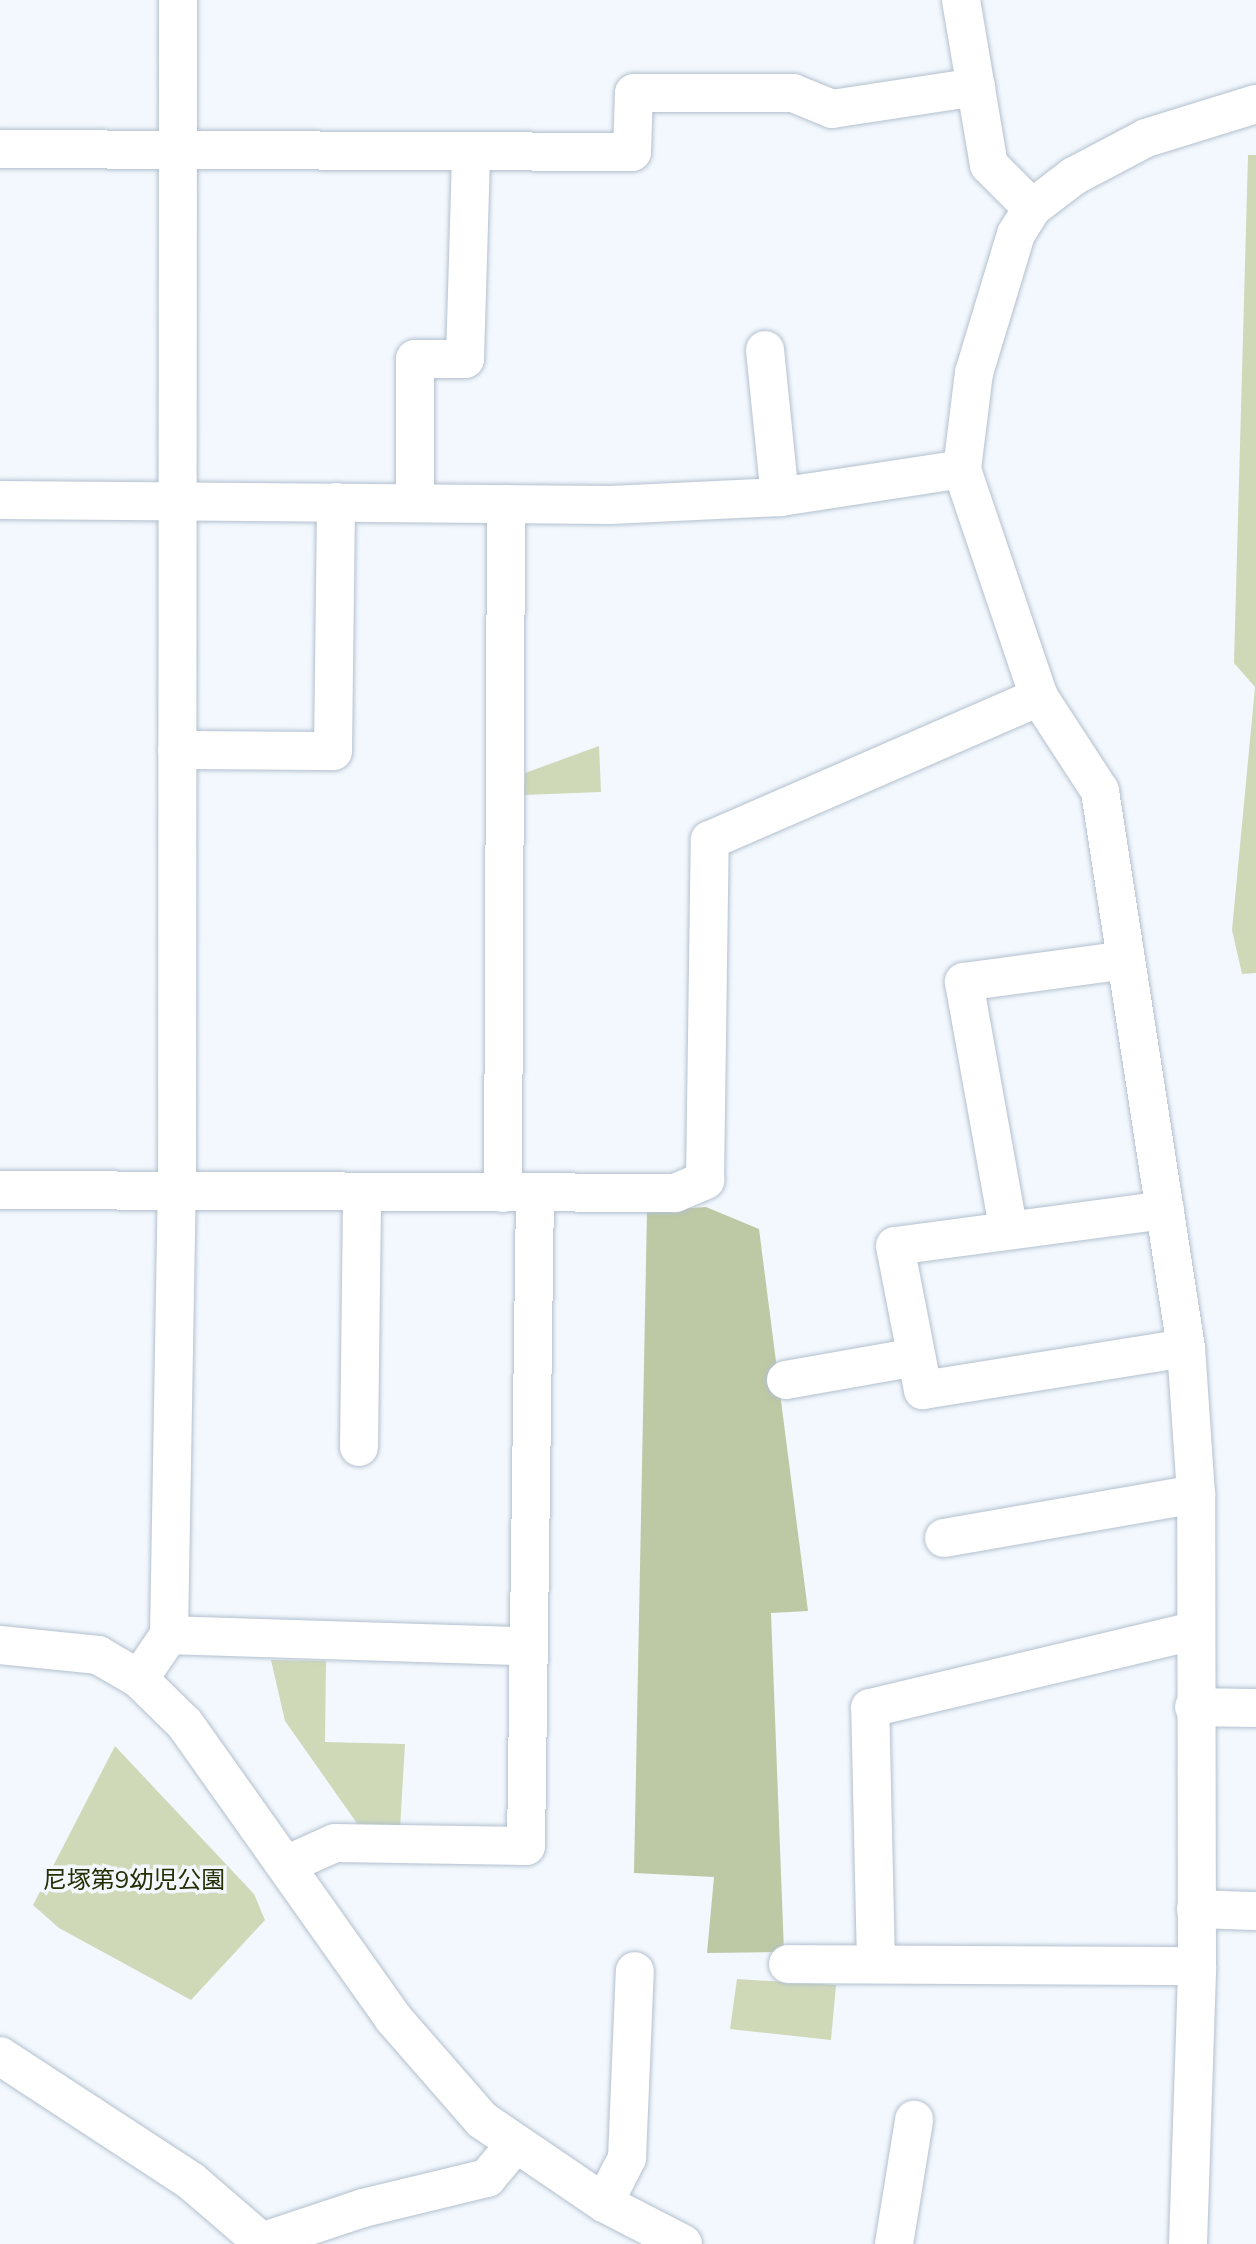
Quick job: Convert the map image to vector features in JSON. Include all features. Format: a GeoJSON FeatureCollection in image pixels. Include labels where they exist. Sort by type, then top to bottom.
{"type":"FeatureCollection","features":[{"type":"Feature","properties":{"kind":"street"},"geometry":{"type":"LineString","coordinates":[[139,1679],[169,1635],[177,1191],[178,0]]}},
{"type":"Feature","properties":{"kind":"street"},"geometry":{"type":"LineString","coordinates":[[961,0],[989,165],[1032,208]]}},
{"type":"Feature","properties":{"kind":"street"},"geometry":{"type":"LineString","coordinates":[[0,149],[632,152],[634,93],[793,93],[832,108],[976,87]]}},
{"type":"Feature","properties":{"kind":"street"},"geometry":{"type":"LineString","coordinates":[[1188,2244],[1197,1966],[1193,1631],[1196,1493],[1186,1348],[1100,791],[1039,697],[962,469],[974,373],[1016,234],[1032,208],[1074,176],[1146,138],[1256,104]]}},
{"type":"Feature","properties":{"kind":"street"},"geometry":{"type":"LineString","coordinates":[[415,503],[415,359],[465,359],[471,152]]}},
{"type":"Feature","properties":{"kind":"street"},"geometry":{"type":"LineString","coordinates":[[765,350],[780,498]]}},
{"type":"Feature","properties":{"kind":"street"},"geometry":{"type":"LineString","coordinates":[[0,500],[506,504],[780,498],[962,469]]}},
{"type":"Feature","properties":{"kind":"street"},"geometry":{"type":"LineString","coordinates":[[177,750],[333,751],[336,502]]}},
{"type":"Feature","properties":{"kind":"street"},"geometry":{"type":"LineString","coordinates":[[288,1864],[335,1843],[526,1846],[529,1646],[506,504]]}},
{"type":"Feature","properties":{"kind":"street"},"geometry":{"type":"LineString","coordinates":[[0,1190],[675,1193],[705,1180],[710,840],[1039,697]]}},
{"type":"Feature","properties":{"kind":"street"},"geometry":{"type":"LineString","coordinates":[[1008,1227],[964,982],[1126,960]]}},
{"type":"Feature","properties":{"kind":"street"},"geometry":{"type":"LineString","coordinates":[[359,1447],[362,1192]]}},
{"type":"Feature","properties":{"kind":"street"},"geometry":{"type":"LineString","coordinates":[[1165,1210],[1008,1227],[895,1246],[923,1390],[1186,1348]]}},
{"type":"Feature","properties":{"kind":"street"},"geometry":{"type":"LineString","coordinates":[[786,1380],[916,1357]]}},
{"type":"Feature","properties":{"kind":"street"},"geometry":{"type":"LineString","coordinates":[[944,1538],[1196,1493]]}},
{"type":"Feature","properties":{"kind":"street"},"geometry":{"type":"LineString","coordinates":[[876,1965],[870,1708],[1193,1631]]}},
{"type":"Feature","properties":{"kind":"street"},"geometry":{"type":"LineString","coordinates":[[169,1635],[529,1646]]}},
{"type":"Feature","properties":{"kind":"street"},"geometry":{"type":"LineString","coordinates":[[0,1645],[98,1656],[139,1679],[185,1724],[288,1864],[393,2018],[513,2147],[604,2203],[683,2244]]}},
{"type":"Feature","properties":{"kind":"street"},"geometry":{"type":"LineString","coordinates":[[1194,1707],[1256,1708]]}},
{"type":"Feature","properties":{"kind":"street"},"geometry":{"type":"LineString","coordinates":[[1196,1909],[1256,1911]]}},
{"type":"Feature","properties":{"kind":"street"},"geometry":{"type":"LineString","coordinates":[[788,1964],[1197,1966]]}},
{"type":"Feature","properties":{"kind":"street"},"geometry":{"type":"LineString","coordinates":[[604,2203],[627,2158],[640,2146],[635,1971]]}},
{"type":"Feature","properties":{"kind":"street"},"geometry":{"type":"LineString","coordinates":[[0,2056],[191,2181],[260,2243],[487,2178],[513,2147]]}},
{"type":"Feature","properties":{"kind":"street"},"geometry":{"type":"LineString","coordinates":[[894,2244],[914,2120]]}},
{"type":"Feature","properties":{"kind":"green space"},"geometry":{"type":"Polygon","coordinates":[[[1248,155],[1256,155],[1256,973],[1242,974],[1232,930],[1255,687],[1234,663],[1248,155]]]}},
{"type":"Feature","properties":{"kind":"green space"},"geometry":{"type":"Polygon","coordinates":[[[599,746],[601,792],[524,795],[525,773],[599,746]]]}},
{"type":"Feature","properties":{"kind":"green space"},"geometry":{"type":"Polygon","coordinates":[[[706,1207],[759,1229],[808,1611],[771,1613],[784,1952],[707,1953],[714,1877],[634,1873],[647,1211],[706,1207]]]}},
{"type":"Feature","properties":{"kind":"green space"},"geometry":{"type":"Polygon","coordinates":[[[271,1660],[326,1661],[325,1742],[405,1744],[400,1829],[361,1829],[285,1721],[271,1660]]]}},
{"type":"Feature","properties":{"kind":"green space","name":"尼塚第9幼児公園"},"geometry":{"type":"Polygon","coordinates":[[[115,1746],[254,1894],[265,1920],[191,2000],[59,1928],[33,1905],[115,1746]]]}},
{"type":"Feature","properties":{"kind":"green space"},"geometry":{"type":"Polygon","coordinates":[[[737,1979],[836,1985],[831,2040],[730,2029],[737,1979]]]}}]}
